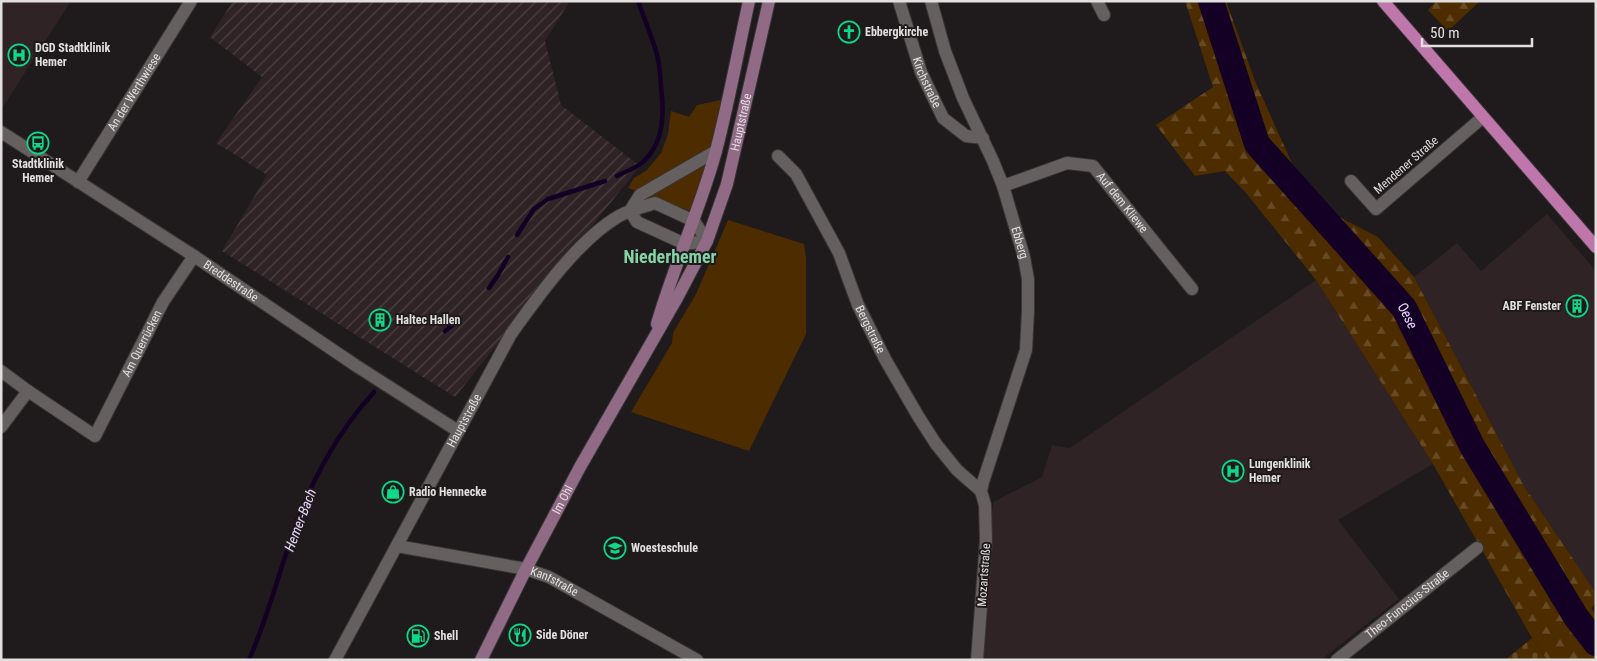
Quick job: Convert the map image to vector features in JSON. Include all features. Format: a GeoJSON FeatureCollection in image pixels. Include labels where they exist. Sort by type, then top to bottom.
{"type":"FeatureCollection","features":[{"type":"Feature","properties":{"kind":"main road","name":"Hauptstraße"},"geometry":{"type":"LineString","coordinates":[[685,244],[716,151],[750,1]]}},
{"type":"Feature","properties":{"kind":"main road","name":"Hauptstraße"},"geometry":{"type":"LineString","coordinates":[[708,242],[727,184],[769,1]]}},
{"type":"Feature","properties":{"kind":"main road"},"geometry":{"type":"LineString","coordinates":[[1383,1],[1596,247]]}},
{"type":"Feature","properties":{"kind":"main road","name":"Im Ohl"},"geometry":{"type":"LineString","coordinates":[[481,660],[580,467],[708,242]]}},
{"type":"Feature","properties":{"kind":"main road","name":"Im Ohl"},"geometry":{"type":"LineString","coordinates":[[651,343],[666,292],[685,244]]}},
{"type":"Feature","properties":{"kind":"street","name":"An der Werthwiese"},"geometry":{"type":"LineString","coordinates":[[78,182],[191,1]]}},
{"type":"Feature","properties":{"kind":"street","name":"Kirchstraße"},"geometry":{"type":"LineString","coordinates":[[898,1],[921,72],[942,118],[966,136],[982,138]]}},
{"type":"Feature","properties":{"kind":"street","name":"Ebberg"},"geometry":{"type":"LineString","coordinates":[[931,1],[963,98],[1003,186],[1024,257],[1028,279],[1026,350],[983,482],[982,491]]}},
{"type":"Feature","properties":{"kind":"street"},"geometry":{"type":"LineString","coordinates":[[1097,1],[1104,15]]}},
{"type":"Feature","properties":{"kind":"street","name":"Mendener Straße"},"geometry":{"type":"LineString","coordinates":[[1351,181],[1376,209],[1483,117]]}},
{"type":"Feature","properties":{"kind":"street","name":"Breddestraße"},"geometry":{"type":"LineString","coordinates":[[1,132],[194,256],[355,365],[458,431]]}},
{"type":"Feature","properties":{"kind":"street","name":"Hauptstraße"},"geometry":{"type":"LineString","coordinates":[[630,211],[640,195],[716,151]]}},
{"type":"Feature","properties":{"kind":"street","name":"Bergstraße"},"geometry":{"type":"LineString","coordinates":[[778,156],[796,174],[839,253],[858,305],[885,359],[918,416],[936,444],[957,470],[982,491]]}},
{"type":"Feature","properties":{"kind":"street","name":"Auf dem Kliewe"},"geometry":{"type":"LineString","coordinates":[[1003,186],[1067,163],[1093,166],[1192,289]]}},
{"type":"Feature","properties":{"kind":"street","name":"Hauptstraße"},"geometry":{"type":"LineString","coordinates":[[335,660],[511,334],[537,299],[580,248],[604,226],[630,211],[655,203],[694,220]]}},
{"type":"Feature","properties":{"kind":"street"},"geometry":{"type":"LineString","coordinates":[[630,211],[637,222],[685,244],[708,242],[694,220]]}},
{"type":"Feature","properties":{"kind":"street","name":"Am Querrücken"},"geometry":{"type":"LineString","coordinates":[[28,391],[95,436],[163,302],[194,256]]}},
{"type":"Feature","properties":{"kind":"street"},"geometry":{"type":"LineString","coordinates":[[1,371],[28,391],[1,427]]}},
{"type":"Feature","properties":{"kind":"street","name":"Mozartstraße"},"geometry":{"type":"LineString","coordinates":[[977,660],[986,540],[982,491]]}},
{"type":"Feature","properties":{"kind":"street","name":"Kantstraße"},"geometry":{"type":"LineString","coordinates":[[397,546],[526,569],[549,577],[697,660]]}},
{"type":"Feature","properties":{"kind":"street","name":"Theo-Funccius-Straße"},"geometry":{"type":"LineString","coordinates":[[1337,660],[1478,548]]}},
{"type":"Feature","properties":{"kind":"shaded area","name":"DGD Stadtklinik Hemer"},"geometry":{"type":"Polygon","coordinates":[[[1,1],[71,1],[1,110],[1,1]]]}},
{"type":"Feature","properties":{"kind":"shaded area"},"geometry":{"type":"Polygon","coordinates":[[[233,1],[570,1],[545,41],[561,105],[640,166],[455,397],[222,251],[267,175],[216,143],[262,77],[210,37],[233,1]]]}},
{"type":"Feature","properties":{"kind":"shaded area"},"geometry":{"type":"Polygon","coordinates":[[[1547,214],[1596,271],[1596,593],[1524,486],[1414,277],[1457,243],[1481,271],[1547,214]]]}},
{"type":"Feature","properties":{"kind":"shaded area","name":"Lungenklinik Hemer"},"geometry":{"type":"Polygon","coordinates":[[[1316,280],[1433,464],[1338,520],[1399,599],[1321,660],[980,660],[993,502],[1042,477],[1052,445],[1070,448],[1316,280]]]}},
{"type":"Feature","properties":{"kind":"green space"},"geometry":{"type":"Polygon","coordinates":[[[1185,1],[1226,1],[1255,81],[1295,170],[1337,216],[1378,237],[1414,277],[1524,486],[1596,593],[1596,603],[1591,608],[1596,614],[1596,660],[1547,660],[1532,638],[1433,464],[1316,280],[1246,193],[1225,171],[1195,176],[1156,125],[1213,87],[1185,1]]]}},
{"type":"Feature","properties":{"kind":"green space"},"geometry":{"type":"Polygon","coordinates":[[[1436,1],[1480,1],[1448,31],[1428,10],[1436,1]]]}},
{"type":"Feature","properties":{"kind":"green space"},"geometry":{"type":"Polygon","coordinates":[[[721,100],[709,160],[693,212],[628,188],[634,178],[647,170],[661,153],[668,134],[671,111],[689,117],[697,105],[721,100]]]}},
{"type":"Feature","properties":{"kind":"green space"},"geometry":{"type":"Polygon","coordinates":[[[728,220],[804,244],[806,257],[806,334],[749,451],[631,412],[672,343],[673,333],[696,294],[728,220]]]}},
{"type":"Feature","properties":{"kind":"green space"},"geometry":{"type":"Polygon","coordinates":[[[1532,638],[1547,660],[1505,660],[1532,638]]]}},
{"type":"Feature","properties":{"kind":"waterway","name":"Hemer-Bach"},"geometry":{"type":"LineString","coordinates":[[617,176],[635,168],[644,161],[656,144],[662,126],[663,106],[658,60],[638,1]]}},
{"type":"Feature","properties":{"kind":"waterway","name":"Oese"},"geometry":{"type":"LineString","coordinates":[[1211,1],[1257,144],[1404,308],[1472,446],[1576,617],[1596,643]]}},
{"type":"Feature","properties":{"kind":"waterway","name":"Hemer-Bach"},"geometry":{"type":"LineString","coordinates":[[517,235],[534,209],[548,199],[605,181]]}},
{"type":"Feature","properties":{"kind":"waterway","name":"Hemer-Bach"},"geometry":{"type":"LineString","coordinates":[[489,288],[508,257]]}},
{"type":"Feature","properties":{"kind":"waterway","name":"Hemer-Bach"},"geometry":{"type":"LineString","coordinates":[[445,331],[459,320]]}},
{"type":"Feature","properties":{"kind":"waterway","name":"Hemer-Bach"},"geometry":{"type":"LineString","coordinates":[[249,660],[308,495],[326,458],[349,423],[374,392]]}},
{"type":"Feature","properties":{"kind":"place","name":"Ebbergkirche"},"geometry":{"type":"Point","coordinates":[849,32]}},
{"type":"Feature","properties":{"kind":"place","name":"DGD Stadtklinik Hemer"},"geometry":{"type":"Point","coordinates":[19,55]}},
{"type":"Feature","properties":{"kind":"place","name":"Stadtklinik Hemer"},"geometry":{"type":"Point","coordinates":[38,143]}},
{"type":"Feature","properties":{"kind":"place","name":"ABF Fenster"},"geometry":{"type":"Point","coordinates":[1577,306]}},
{"type":"Feature","properties":{"kind":"place","name":"Haltec Hallen"},"geometry":{"type":"Point","coordinates":[380,320]}},
{"type":"Feature","properties":{"kind":"place","name":"Lungenklinik Hemer"},"geometry":{"type":"Point","coordinates":[1233,471]}},
{"type":"Feature","properties":{"kind":"place","name":"Radio Hennecke"},"geometry":{"type":"Point","coordinates":[393,492]}},
{"type":"Feature","properties":{"kind":"place","name":"Woesteschule"},"geometry":{"type":"Point","coordinates":[615,548]}},
{"type":"Feature","properties":{"kind":"place","name":"Side Döner"},"geometry":{"type":"Point","coordinates":[520,635]}},
{"type":"Feature","properties":{"kind":"place","name":"Shell"},"geometry":{"type":"Point","coordinates":[418,636]}},
{"type":"Feature","properties":{"kind":"district","name":"Niederhemer"},"geometry":{"type":"Point","coordinates":[670,257]}}]}
